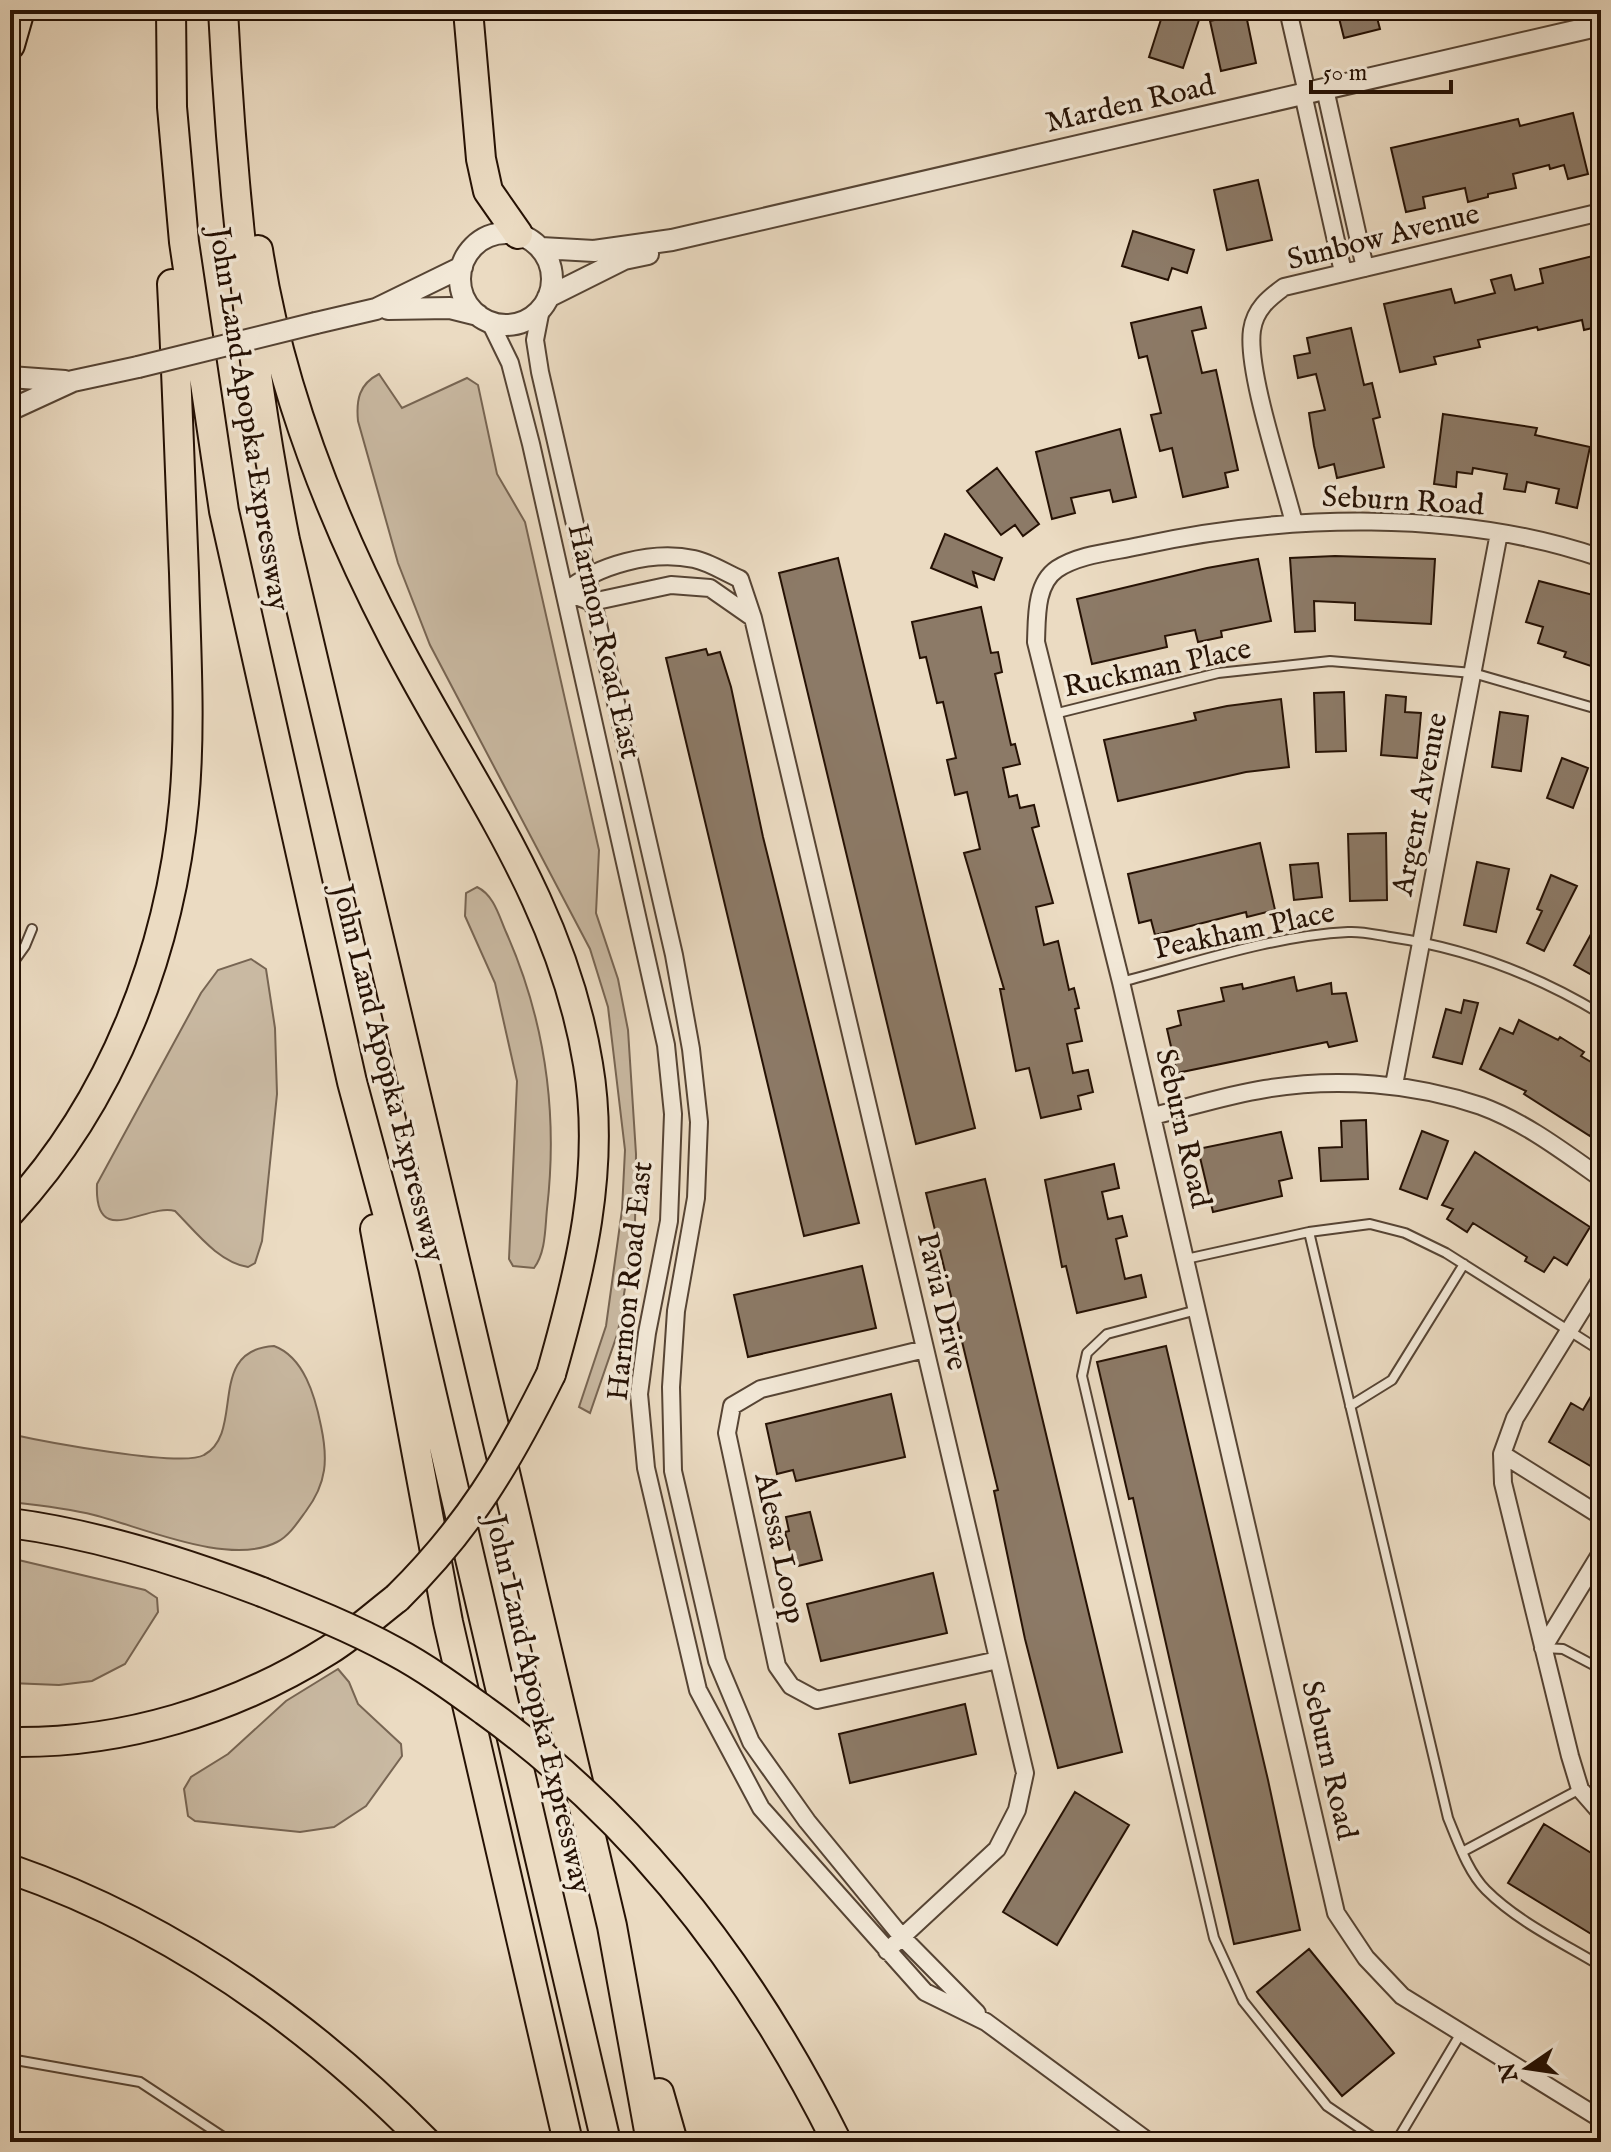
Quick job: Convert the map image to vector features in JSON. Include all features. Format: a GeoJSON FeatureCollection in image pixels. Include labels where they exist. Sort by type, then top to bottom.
{"type":"FeatureCollection","features":[{"type":"Feature","properties":{"kind":"highway"},"geometry":{"type":"LineString","coordinates":[[10,45],[20,10]]}},
{"type":"Feature","properties":{"kind":"highway","name":"John Land Apopka Expressway"},"geometry":{"type":"LineString","coordinates":[[171,10],[172,107],[193,313],[224,511],[352,1082],[404,1275],[606,2142]]}},
{"type":"Feature","properties":{"kind":"highway"},"geometry":{"type":"LineString","coordinates":[[468,10],[481,159],[488,191],[530,241]]}},
{"type":"Feature","properties":{"kind":"highway"},"geometry":{"type":"LineString","coordinates":[[10,1742],[46,1743],[115,1733],[199,1714],[270,1683],[330,1649],[397,1598],[442,1554],[489,1491],[551,1374],[574,1296],[589,1221],[593,1143],[589,1067],[573,990],[535,889],[393,637],[329,499],[290,393],[263,283],[223,12]]}},
{"type":"Feature","properties":{"kind":"highway","name":"John Land Apopka Expressway"},"geometry":{"type":"LineString","coordinates":[[223,12],[233,185],[243,272],[266,445],[285,540],[612,1926],[651,2142]]}},
{"type":"Feature","properties":{"kind":"highway"},"geometry":{"type":"LineString","coordinates":[[10,1212],[32,1189],[80,1120],[120,1047],[148,978],[173,889],[184,801],[187,688],[172,281],[172,107]]}},
{"type":"Feature","properties":{"kind":"highway"},"geometry":{"type":"LineString","coordinates":[[352,1082],[409,1425],[448,1622],[568,2142]]}},
{"type":"Feature","properties":{"kind":"highway"},"geometry":{"type":"LineString","coordinates":[[10,1523],[42,1527],[139,1552],[262,1592],[396,1652],[443,1681],[522,1738],[601,1805],[686,1901],[728,1958],[810,2089],[837,2142]]}},
{"type":"Feature","properties":{"kind":"highway"},"geometry":{"type":"LineString","coordinates":[[10,1869],[157,1932],[243,1986],[322,2043],[426,2142]]}},
{"type":"Feature","properties":{"kind":"highway"},"geometry":{"type":"LineString","coordinates":[[612,1926],[673,2142]]}},
{"type":"Feature","properties":{"kind":"street"},"geometry":{"type":"LineString","coordinates":[[1288,10],[1365,268]]}},
{"type":"Feature","properties":{"kind":"street","name":"Marden Road"},"geometry":{"type":"LineString","coordinates":[[530,241],[594,251],[672,240],[1601,25]]}},
{"type":"Feature","properties":{"kind":"street"},"geometry":{"type":"LineString","coordinates":[[1312,92],[1343,272]]}},
{"type":"Feature","properties":{"kind":"street","name":"Sunbow Avenue"},"geometry":{"type":"LineString","coordinates":[[1294,523],[1253,360],[1252,328],[1262,303],[1284,287],[1601,212]]}},
{"type":"Feature","properties":{"kind":"street"},"geometry":{"type":"LineString","coordinates":[[10,410],[73,381],[376,309],[450,308],[484,318],[518,323],[544,303],[551,272],[530,241],[504,232],[477,243],[462,267],[376,309]]}},
{"type":"Feature","properties":{"kind":"street","name":"Marden Road"},"geometry":{"type":"LineString","coordinates":[[544,303],[624,259],[656,252],[672,240]]}},
{"type":"Feature","properties":{"kind":"street"},"geometry":{"type":"LineString","coordinates":[[462,267],[463,294],[484,318]]}},
{"type":"Feature","properties":{"kind":"street","name":"Harmon Road East"},"geometry":{"type":"LineString","coordinates":[[544,303],[535,340],[540,372],[674,955],[696,1093],[699,1122],[696,1198],[676,1311],[671,1387],[673,1471],[717,1661],[751,1742],[807,1821],[902,1937],[986,2022]]}},
{"type":"Feature","properties":{"kind":"street","name":"Harmon Road East"},"geometry":{"type":"LineString","coordinates":[[484,318],[510,363],[565,592],[666,1045],[673,1114],[669,1221],[647,1333],[639,1394],[646,1468],[698,1690],[761,1808],[925,1992],[986,2022]]}},
{"type":"Feature","properties":{"kind":"street"},"geometry":{"type":"LineString","coordinates":[[10,377],[73,381]]}},
{"type":"Feature","properties":{"kind":"street","name":"Seburn Road"},"geometry":{"type":"LineString","coordinates":[[1601,558],[1499,533],[1366,520],[1294,523],[1177,537],[1081,558],[1055,570],[1037,600],[1036,642],[1153,1116],[1336,1913],[1366,1958],[1402,1996],[1601,2119]]}},
{"type":"Feature","properties":{"kind":"street","name":"Argent Avenue"},"geometry":{"type":"LineString","coordinates":[[1394,1085],[1499,533]]}},
{"type":"Feature","properties":{"kind":"street","name":"Pavia Drive"},"geometry":{"type":"LineString","coordinates":[[565,592],[585,575],[658,557],[696,559],[740,579],[753,618],[1025,1773],[1017,1810],[997,1849],[887,1951]]}},
{"type":"Feature","properties":{"kind":"street"},"geometry":{"type":"LineString","coordinates":[[565,592],[592,602],[671,585],[710,588],[753,618]]}},
{"type":"Feature","properties":{"kind":"street"},"geometry":{"type":"LineString","coordinates":[[1153,1116],[1266,1089],[1338,1082],[1394,1085],[1482,1107],[1549,1141],[1601,1178]]}},
{"type":"Feature","properties":{"kind":"street"},"geometry":{"type":"LineString","coordinates":[[1601,1279],[1515,1418],[1502,1454],[1503,1483],[1580,1789],[1601,1813]]}},
{"type":"Feature","properties":{"kind":"street","name":"Alessa Loop"},"geometry":{"type":"LineString","coordinates":[[925,1349],[761,1389],[732,1406],[727,1433],[777,1666],[791,1686],[817,1700],[998,1660]]}},
{"type":"Feature","properties":{"kind":"street"},"geometry":{"type":"LineString","coordinates":[[1502,1454],[1601,1516]]}},
{"type":"Feature","properties":{"kind":"street"},"geometry":{"type":"LineString","coordinates":[[1543,1648],[1601,1553]]}},
{"type":"Feature","properties":{"kind":"street"},"geometry":{"type":"LineString","coordinates":[[986,2022],[1149,2142]]}},
{"type":"Feature","properties":{"kind":"lane","name":"Ruckman Place"},"geometry":{"type":"LineString","coordinates":[[1053,714],[1218,673],[1330,661],[1473,673],[1601,710]]}},
{"type":"Feature","properties":{"kind":"lane"},"geometry":{"type":"LineString","coordinates":[[10,967],[25,946],[32,929]]}},
{"type":"Feature","properties":{"kind":"lane","name":"Peakham Place"},"geometry":{"type":"LineString","coordinates":[[1121,982],[1291,939],[1351,932],[1421,942],[1495,961],[1564,991],[1601,1014]]}},
{"type":"Feature","properties":{"kind":"lane"},"geometry":{"type":"LineString","coordinates":[[1186,1259],[1309,1232],[1370,1224],[1405,1233],[1464,1264],[1601,1351]]}},
{"type":"Feature","properties":{"kind":"lane"},"geometry":{"type":"LineString","coordinates":[[1309,1232],[1448,1818],[1462,1852],[1484,1888],[1515,1913],[1601,1966]]}},
{"type":"Feature","properties":{"kind":"lane"},"geometry":{"type":"LineString","coordinates":[[1350,1406],[1392,1380],[1464,1264]]}},
{"type":"Feature","properties":{"kind":"lane"},"geometry":{"type":"LineString","coordinates":[[1197,1310],[1107,1334],[1087,1353],[1082,1376],[1110,1506],[1214,1938],[1243,2001],[1327,2106],[1380,2142]]}},
{"type":"Feature","properties":{"kind":"lane"},"geometry":{"type":"LineString","coordinates":[[1543,1648],[1563,1649],[1601,1669]]}},
{"type":"Feature","properties":{"kind":"lane"},"geometry":{"type":"LineString","coordinates":[[1462,1852],[1580,1789]]}},
{"type":"Feature","properties":{"kind":"lane"},"geometry":{"type":"LineString","coordinates":[[1396,2142],[1461,2033]]}},
{"type":"Feature","properties":{"kind":"lane"},"geometry":{"type":"LineString","coordinates":[[10,2059],[140,2082],[231,2142]]}},
{"type":"Feature","properties":{"kind":"shaded area"},"geometry":{"type":"Polygon","coordinates":[[[379,374],[402,408],[467,378],[478,385],[497,474],[525,522],[599,850],[596,913],[618,979],[628,1030],[636,1154],[635,1225],[618,1332],[590,1413],[579,1407],[606,1326],[622,1210],[625,1150],[608,1007],[590,949],[430,645],[398,563],[358,421],[360,393],[379,374]]]}},
{"type":"Feature","properties":{"kind":"shaded area"},"geometry":{"type":"Polygon","coordinates":[[[477,887],[488,895],[495,906],[519,965],[539,1033],[545,1068],[551,1138],[550,1173],[544,1240],[534,1268],[513,1266],[509,1259],[517,1081],[495,983],[465,916],[466,893],[477,887]]]}},
{"type":"Feature","properties":{"kind":"shaded area"},"geometry":{"type":"Polygon","coordinates":[[[251,959],[266,969],[275,1028],[277,1094],[262,1241],[255,1263],[248,1267],[217,1253],[175,1211],[163,1210],[112,1220],[104,1215],[98,1204],[97,1184],[201,993],[218,970],[251,959]]]}},
{"type":"Feature","properties":{"kind":"shaded area"},"geometry":{"type":"Polygon","coordinates":[[[274,1346],[293,1359],[311,1390],[325,1460],[322,1481],[313,1501],[293,1528],[277,1542],[258,1549],[211,1548],[84,1513],[10,1502],[10,1434],[141,1456],[191,1458],[204,1455],[216,1444],[223,1429],[233,1376],[240,1361],[253,1351],[274,1346]]]}},
{"type":"Feature","properties":{"kind":"shaded area"},"geometry":{"type":"Polygon","coordinates":[[[10,1558],[145,1590],[157,1598],[158,1612],[125,1664],[92,1681],[59,1685],[10,1683],[10,1558]]]}},
{"type":"Feature","properties":{"kind":"shaded area"},"geometry":{"type":"Polygon","coordinates":[[[338,1669],[349,1682],[358,1704],[401,1744],[402,1756],[366,1806],[334,1827],[300,1832],[195,1821],[188,1816],[184,1789],[191,1777],[228,1754],[286,1701],[338,1669]]]}},
{"type":"Feature","properties":{"kind":"building"},"geometry":{"type":"Polygon","coordinates":[[[1164,10],[1185,10],[1184,15],[1199,20],[1183,68],[1149,57],[1164,10]]]}},
{"type":"Feature","properties":{"kind":"building"},"geometry":{"type":"Polygon","coordinates":[[[1226,10],[1245,10],[1256,63],[1221,71],[1210,21],[1228,17],[1226,10]]]}},
{"type":"Feature","properties":{"kind":"building"},"geometry":{"type":"Polygon","coordinates":[[[1337,10],[1375,10],[1380,29],[1344,38],[1337,10]]]}},
{"type":"Feature","properties":{"kind":"building"},"geometry":{"type":"Polygon","coordinates":[[[1573,113],[1588,174],[1568,179],[1564,165],[1550,169],[1549,165],[1513,174],[1516,188],[1468,202],[1465,188],[1423,197],[1425,208],[1406,212],[1391,148],[1518,119],[1520,126],[1573,113]]]}},
{"type":"Feature","properties":{"kind":"building"},"geometry":{"type":"Polygon","coordinates":[[[1258,180],[1272,240],[1227,250],[1214,190],[1258,180]]]}},
{"type":"Feature","properties":{"kind":"building"},"geometry":{"type":"Polygon","coordinates":[[[1133,231],[1194,250],[1187,273],[1172,268],[1168,280],[1122,266],[1133,231]]]}},
{"type":"Feature","properties":{"kind":"building"},"geometry":{"type":"Polygon","coordinates":[[[1601,254],[1601,326],[1584,330],[1582,320],[1478,340],[1480,347],[1434,357],[1436,364],[1400,372],[1384,304],[1451,289],[1455,303],[1495,293],[1491,280],[1511,275],[1515,290],[1543,283],[1540,269],[1601,254]]]}},
{"type":"Feature","properties":{"kind":"building"},"geometry":{"type":"Polygon","coordinates":[[[1201,307],[1206,328],[1192,331],[1202,373],[1216,370],[1238,470],[1225,473],[1228,487],[1183,497],[1172,448],[1160,451],[1151,415],[1161,413],[1147,356],[1139,358],[1131,323],[1201,307]]]}},
{"type":"Feature","properties":{"kind":"building"},"geometry":{"type":"Polygon","coordinates":[[[1351,328],[1364,385],[1372,383],[1380,417],[1373,419],[1384,467],[1337,478],[1334,464],[1319,468],[1314,446],[1309,413],[1325,410],[1316,374],[1298,378],[1294,356],[1310,353],[1307,338],[1351,328]]]}},
{"type":"Feature","properties":{"kind":"building"},"geometry":{"type":"Polygon","coordinates":[[[1443,414],[1537,428],[1535,435],[1590,447],[1577,508],[1556,503],[1559,489],[1527,482],[1525,492],[1504,489],[1507,474],[1473,468],[1472,474],[1457,472],[1456,487],[1434,484],[1443,414]]]}},
{"type":"Feature","properties":{"kind":"building"},"geometry":{"type":"Polygon","coordinates":[[[1120,429],[1136,497],[1113,502],[1110,490],[1071,498],[1075,513],[1052,519],[1036,452],[1120,429]]]}},
{"type":"Feature","properties":{"kind":"building"},"geometry":{"type":"Polygon","coordinates":[[[997,468],[1039,524],[1023,536],[1015,525],[1001,535],[967,491],[997,468]]]}},
{"type":"Feature","properties":{"kind":"building"},"geometry":{"type":"Polygon","coordinates":[[[945,534],[1002,558],[994,580],[973,572],[977,587],[931,568],[945,534]]]}},
{"type":"Feature","properties":{"kind":"building"},"geometry":{"type":"Polygon","coordinates":[[[838,558],[975,1128],[916,1144],[779,573],[838,558]]]}},
{"type":"Feature","properties":{"kind":"building"},"geometry":{"type":"Polygon","coordinates":[[[1290,558],[1435,559],[1431,624],[1355,620],[1355,603],[1314,601],[1315,631],[1295,632],[1290,558]]]}},
{"type":"Feature","properties":{"kind":"building"},"geometry":{"type":"Polygon","coordinates":[[[1258,559],[1271,621],[1221,631],[1222,637],[1198,642],[1195,630],[1165,636],[1167,647],[1092,664],[1077,599],[1258,559]]]}},
{"type":"Feature","properties":{"kind":"building"},"geometry":{"type":"Polygon","coordinates":[[[1539,581],[1601,597],[1601,658],[1597,668],[1564,657],[1566,652],[1538,643],[1543,627],[1526,622],[1539,581]]]}},
{"type":"Feature","properties":{"kind":"building"},"geometry":{"type":"Polygon","coordinates":[[[981,607],[991,653],[998,652],[1002,672],[995,674],[1011,745],[1015,744],[1020,764],[1003,768],[1009,797],[1017,795],[1020,808],[1034,805],[1039,826],[1032,828],[1053,903],[1036,907],[1044,945],[1058,941],[1069,990],[1074,988],[1079,1008],[1075,1009],[1082,1041],[1067,1044],[1073,1073],[1088,1070],[1093,1092],[1078,1096],[1081,1109],[1041,1118],[1029,1068],[1016,1071],[1000,989],[1004,989],[964,853],[980,849],[967,792],[955,795],[947,760],[956,758],[943,702],[937,703],[926,657],[920,658],[912,622],[981,607]]]}},
{"type":"Feature","properties":{"kind":"building"},"geometry":{"type":"Polygon","coordinates":[[[706,649],[708,655],[720,652],[731,687],[763,837],[859,1223],[804,1236],[666,658],[706,649]]]}},
{"type":"Feature","properties":{"kind":"building"},"geometry":{"type":"Polygon","coordinates":[[[1344,692],[1346,751],[1316,752],[1314,693],[1344,692]]]}},
{"type":"Feature","properties":{"kind":"building"},"geometry":{"type":"Polygon","coordinates":[[[1386,695],[1406,697],[1405,712],[1421,713],[1417,758],[1381,755],[1386,695]]]}},
{"type":"Feature","properties":{"kind":"building"},"geometry":{"type":"Polygon","coordinates":[[[1281,699],[1289,767],[1246,772],[1118,801],[1104,740],[1196,720],[1194,713],[1281,699]]]}},
{"type":"Feature","properties":{"kind":"building"},"geometry":{"type":"Polygon","coordinates":[[[1500,712],[1528,716],[1521,771],[1492,767],[1500,712]]]}},
{"type":"Feature","properties":{"kind":"building"},"geometry":{"type":"Polygon","coordinates":[[[1562,758],[1588,768],[1573,808],[1547,798],[1562,758]]]}},
{"type":"Feature","properties":{"kind":"building"},"geometry":{"type":"Polygon","coordinates":[[[1386,833],[1387,900],[1350,901],[1348,834],[1386,833]]]}},
{"type":"Feature","properties":{"kind":"building"},"geometry":{"type":"Polygon","coordinates":[[[1260,843],[1275,910],[1247,917],[1246,912],[1155,935],[1151,920],[1139,923],[1128,874],[1260,843]]]}},
{"type":"Feature","properties":{"kind":"building"},"geometry":{"type":"Polygon","coordinates":[[[1477,862],[1509,869],[1496,932],[1464,925],[1477,862]]]}},
{"type":"Feature","properties":{"kind":"building"},"geometry":{"type":"Polygon","coordinates":[[[1318,863],[1322,897],[1294,900],[1290,865],[1318,863]]]}},
{"type":"Feature","properties":{"kind":"building"},"geometry":{"type":"Polygon","coordinates":[[[1551,875],[1577,886],[1544,951],[1527,943],[1542,911],[1537,909],[1551,875]]]}},
{"type":"Feature","properties":{"kind":"building"},"geometry":{"type":"Polygon","coordinates":[[[1601,916],[1601,980],[1574,965],[1601,916]]]}},
{"type":"Feature","properties":{"kind":"building"},"geometry":{"type":"Polygon","coordinates":[[[1294,977],[1297,991],[1331,983],[1332,994],[1346,993],[1357,1041],[1329,1047],[1327,1042],[1177,1073],[1167,1029],[1181,1025],[1178,1011],[1224,1001],[1221,988],[1242,984],[1243,989],[1294,977]]]}},
{"type":"Feature","properties":{"kind":"building"},"geometry":{"type":"Polygon","coordinates":[[[1464,1000],[1478,1003],[1462,1064],[1433,1057],[1446,1009],[1461,1013],[1464,1000]]]}},
{"type":"Feature","properties":{"kind":"building"},"geometry":{"type":"Polygon","coordinates":[[[1519,1020],[1558,1040],[1560,1037],[1584,1052],[1581,1056],[1601,1068],[1601,1117],[1590,1136],[1524,1094],[1526,1091],[1480,1069],[1500,1028],[1513,1034],[1519,1020]]]}},
{"type":"Feature","properties":{"kind":"building"},"geometry":{"type":"Polygon","coordinates":[[[1366,1120],[1368,1179],[1321,1181],[1319,1148],[1342,1147],[1341,1121],[1366,1120]]]}},
{"type":"Feature","properties":{"kind":"building"},"geometry":{"type":"Polygon","coordinates":[[[1422,1131],[1448,1141],[1427,1199],[1400,1189],[1422,1131]]]}},
{"type":"Feature","properties":{"kind":"building"},"geometry":{"type":"Polygon","coordinates":[[[1281,1132],[1292,1178],[1279,1181],[1282,1196],[1213,1212],[1198,1149],[1281,1132]]]}},
{"type":"Feature","properties":{"kind":"building"},"geometry":{"type":"Polygon","coordinates":[[[1475,1152],[1590,1227],[1567,1265],[1554,1257],[1544,1272],[1525,1261],[1527,1257],[1473,1223],[1467,1232],[1447,1219],[1453,1209],[1442,1205],[1475,1152]]]}},
{"type":"Feature","properties":{"kind":"building"},"geometry":{"type":"Polygon","coordinates":[[[1114,1164],[1119,1188],[1102,1192],[1108,1219],[1122,1216],[1127,1236],[1116,1239],[1125,1279],[1141,1275],[1146,1297],[1077,1313],[1066,1266],[1062,1267],[1045,1180],[1114,1164]]]}},
{"type":"Feature","properties":{"kind":"building"},"geometry":{"type":"Polygon","coordinates":[[[985,1179],[1122,1752],[1058,1768],[1025,1639],[994,1491],[998,1490],[926,1193],[985,1179]]]}},
{"type":"Feature","properties":{"kind":"building"},"geometry":{"type":"Polygon","coordinates":[[[862,1266],[876,1328],[748,1357],[734,1295],[862,1266]]]}},
{"type":"Feature","properties":{"kind":"building"},"geometry":{"type":"Polygon","coordinates":[[[1166,1346],[1300,1930],[1234,1944],[1133,1498],[1129,1499],[1097,1362],[1166,1346]]]}},
{"type":"Feature","properties":{"kind":"building"},"geometry":{"type":"Polygon","coordinates":[[[1601,1379],[1601,1472],[1549,1442],[1571,1403],[1583,1410],[1601,1379]]]}},
{"type":"Feature","properties":{"kind":"building"},"geometry":{"type":"Polygon","coordinates":[[[891,1394],[905,1457],[796,1481],[793,1470],[777,1474],[766,1424],[891,1394]]]}},
{"type":"Feature","properties":{"kind":"building"},"geometry":{"type":"Polygon","coordinates":[[[810,1512],[822,1560],[794,1567],[785,1532],[789,1531],[786,1517],[810,1512]]]}},
{"type":"Feature","properties":{"kind":"building"},"geometry":{"type":"Polygon","coordinates":[[[933,1573],[947,1633],[821,1661],[807,1604],[933,1573]]]}},
{"type":"Feature","properties":{"kind":"building"},"geometry":{"type":"Polygon","coordinates":[[[965,1704],[976,1754],[850,1783],[839,1734],[965,1704]]]}},
{"type":"Feature","properties":{"kind":"building"},"geometry":{"type":"Polygon","coordinates":[[[1075,1792],[1129,1825],[1057,1945],[1003,1912],[1075,1792]]]}},
{"type":"Feature","properties":{"kind":"building"},"geometry":{"type":"Polygon","coordinates":[[[1544,1824],[1601,1859],[1601,1940],[1508,1883],[1544,1824]]]}},
{"type":"Feature","properties":{"kind":"building"},"geometry":{"type":"Polygon","coordinates":[[[1309,1949],[1394,2053],[1342,2096],[1257,1992],[1309,1949]]]}}]}
